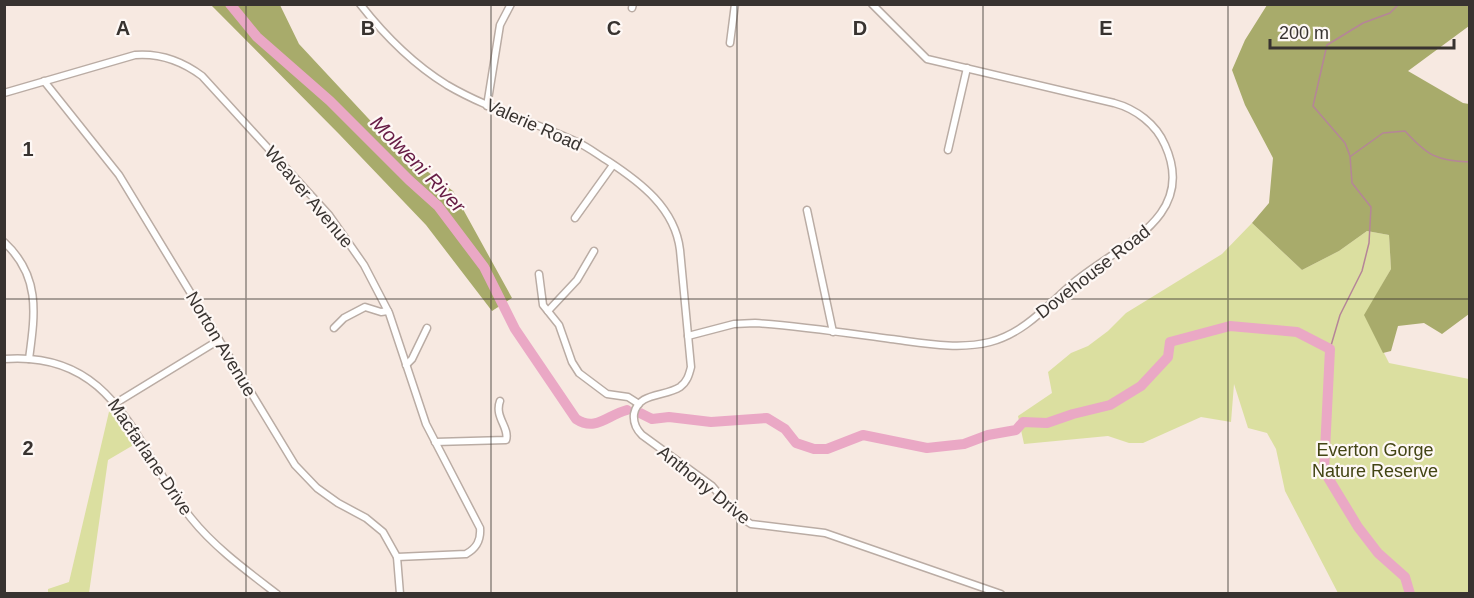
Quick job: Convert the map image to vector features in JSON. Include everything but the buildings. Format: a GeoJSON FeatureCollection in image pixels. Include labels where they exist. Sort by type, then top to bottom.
{"type":"FeatureCollection","features":[{"type":"Feature","properties":{"kind":"street","name":"Valerie Road"},"geometry":{"type":"LineString","coordinates":[[360,4],[392,41],[448,85],[487,106],[579,143],[640,182],[650,192],[677,232],[688,336]]}},
{"type":"Feature","properties":{"kind":"street"},"geometry":{"type":"LineString","coordinates":[[487,106],[500,25],[511,4]]}},
{"type":"Feature","properties":{"kind":"street"},"geometry":{"type":"LineString","coordinates":[[730,43],[735,4]]}},
{"type":"Feature","properties":{"kind":"street","name":"Dovehouse Road"},"geometry":{"type":"LineString","coordinates":[[688,336],[745,323],[941,345],[979,344],[1000,339],[1026,325],[1079,279],[1139,236],[1154,223],[1165,207],[1172,179],[1169,155],[1159,134],[1138,114],[1121,105],[924,57],[872,4]]}},
{"type":"Feature","properties":{"kind":"street","name":"Weaver Avenue"},"geometry":{"type":"LineString","coordinates":[[4,93],[143,55],[170,58],[192,69],[209,84],[329,215],[364,265],[388,311],[419,407],[480,528],[479,541],[472,551],[460,555],[397,557]]}},
{"type":"Feature","properties":{"kind":"street"},"geometry":{"type":"LineString","coordinates":[[948,150],[967,68]]}},
{"type":"Feature","properties":{"kind":"street","name":"Norton Avenue"},"geometry":{"type":"LineString","coordinates":[[44,81],[119,175],[295,465],[317,488],[376,525],[390,542],[397,557],[400,594]]}},
{"type":"Feature","properties":{"kind":"street"},"geometry":{"type":"LineString","coordinates":[[575,218],[613,165]]}},
{"type":"Feature","properties":{"kind":"street"},"geometry":{"type":"LineString","coordinates":[[807,210],[833,332]]}},
{"type":"Feature","properties":{"kind":"street"},"geometry":{"type":"LineString","coordinates":[[4,242],[18,257],[32,289],[34,318],[29,359]]}},
{"type":"Feature","properties":{"kind":"street"},"geometry":{"type":"LineString","coordinates":[[548,312],[577,280],[594,251]]}},
{"type":"Feature","properties":{"kind":"street"},"geometry":{"type":"LineString","coordinates":[[539,274],[542,302],[559,325],[572,362],[579,373],[607,394],[628,398],[639,404],[648,397],[677,389],[686,381],[691,367],[688,336]]}},
{"type":"Feature","properties":{"kind":"street"},"geometry":{"type":"LineString","coordinates":[[334,328],[344,318],[365,307],[381,312],[388,311]]}},
{"type":"Feature","properties":{"kind":"street"},"geometry":{"type":"LineString","coordinates":[[406,365],[412,359],[427,328]]}},
{"type":"Feature","properties":{"kind":"street"},"geometry":{"type":"LineString","coordinates":[[116,403],[219,340]]}},
{"type":"Feature","properties":{"kind":"street","name":"Macfarlane Drive"},"geometry":{"type":"LineString","coordinates":[[4,359],[47,362],[73,371],[95,384],[116,403],[191,519],[206,535],[274,593]]}},
{"type":"Feature","properties":{"kind":"street"},"geometry":{"type":"LineString","coordinates":[[435,442],[506,441],[507,435],[498,414],[500,400]]}},
{"type":"Feature","properties":{"kind":"street","name":"Anthony Drive"},"geometry":{"type":"LineString","coordinates":[[639,404],[634,413],[638,431],[712,486],[746,522],[832,535],[1001,594]]}},
{"type":"Feature","properties":{"kind":"green space"},"geometry":{"type":"Polygon","coordinates":[[[211,5],[280,5],[299,44],[394,146],[453,191],[512,298],[492,311],[426,225],[211,5]]]}},
{"type":"Feature","properties":{"kind":"green space"},"geometry":{"type":"Polygon","coordinates":[[[1267,5],[1469,5],[1469,26],[1408,71],[1463,103],[1469,104],[1469,314],[1442,334],[1424,323],[1398,326],[1391,351],[1383,353],[1364,315],[1391,269],[1389,235],[1367,231],[1339,251],[1302,270],[1252,223],[1269,203],[1273,158],[1245,105],[1232,70],[1245,40],[1267,5]]]}},
{"type":"Feature","properties":{"kind":"green space","name":"Everton Gorge Nature Reserve"},"geometry":{"type":"Polygon","coordinates":[[[1252,223],[1302,270],[1339,251],[1367,231],[1389,235],[1391,269],[1365,315],[1389,363],[1469,379],[1469,593],[1338,593],[1285,491],[1276,449],[1267,433],[1248,428],[1234,384],[1231,422],[1201,417],[1143,443],[1129,443],[1108,436],[1024,444],[1018,416],[1052,393],[1048,372],[1071,353],[1088,346],[1108,331],[1126,313],[1222,254],[1252,223]]]}},
{"type":"Feature","properties":{"kind":"green space"},"geometry":{"type":"Polygon","coordinates":[[[112,399],[142,440],[108,460],[89,593],[48,593],[48,589],[69,582],[112,399]]]}},
{"type":"Feature","properties":{"kind":"waterway","name":"Molweni River"},"geometry":{"type":"LineString","coordinates":[[230,4],[257,37],[330,101],[438,206],[484,267],[515,329],[576,419],[583,423],[596,423],[627,410]]}},
{"type":"Feature","properties":{"kind":"waterway"},"geometry":{"type":"LineString","coordinates":[[1330,349],[1340,315],[1362,271],[1369,243],[1371,207],[1352,183],[1350,156],[1345,143],[1313,106],[1327,45],[1363,23],[1390,13],[1399,4]]}},
{"type":"Feature","properties":{"kind":"waterway"},"geometry":{"type":"LineString","coordinates":[[1351,156],[1383,133],[1405,131],[1433,155],[1449,160],[1470,162]]}},
{"type":"Feature","properties":{"kind":"waterway","name":"Molweni River"},"geometry":{"type":"LineString","coordinates":[[640,413],[652,419],[669,417],[711,422],[767,418],[785,429],[796,443],[814,449],[827,449],[863,435],[927,448],[964,444],[988,435],[1016,430],[1023,422],[1047,423],[1110,405],[1141,386],[1168,357],[1170,342],[1230,326],[1297,332],[1330,349],[1324,471],[1358,527],[1378,553],[1405,577],[1410,594]]}}]}
